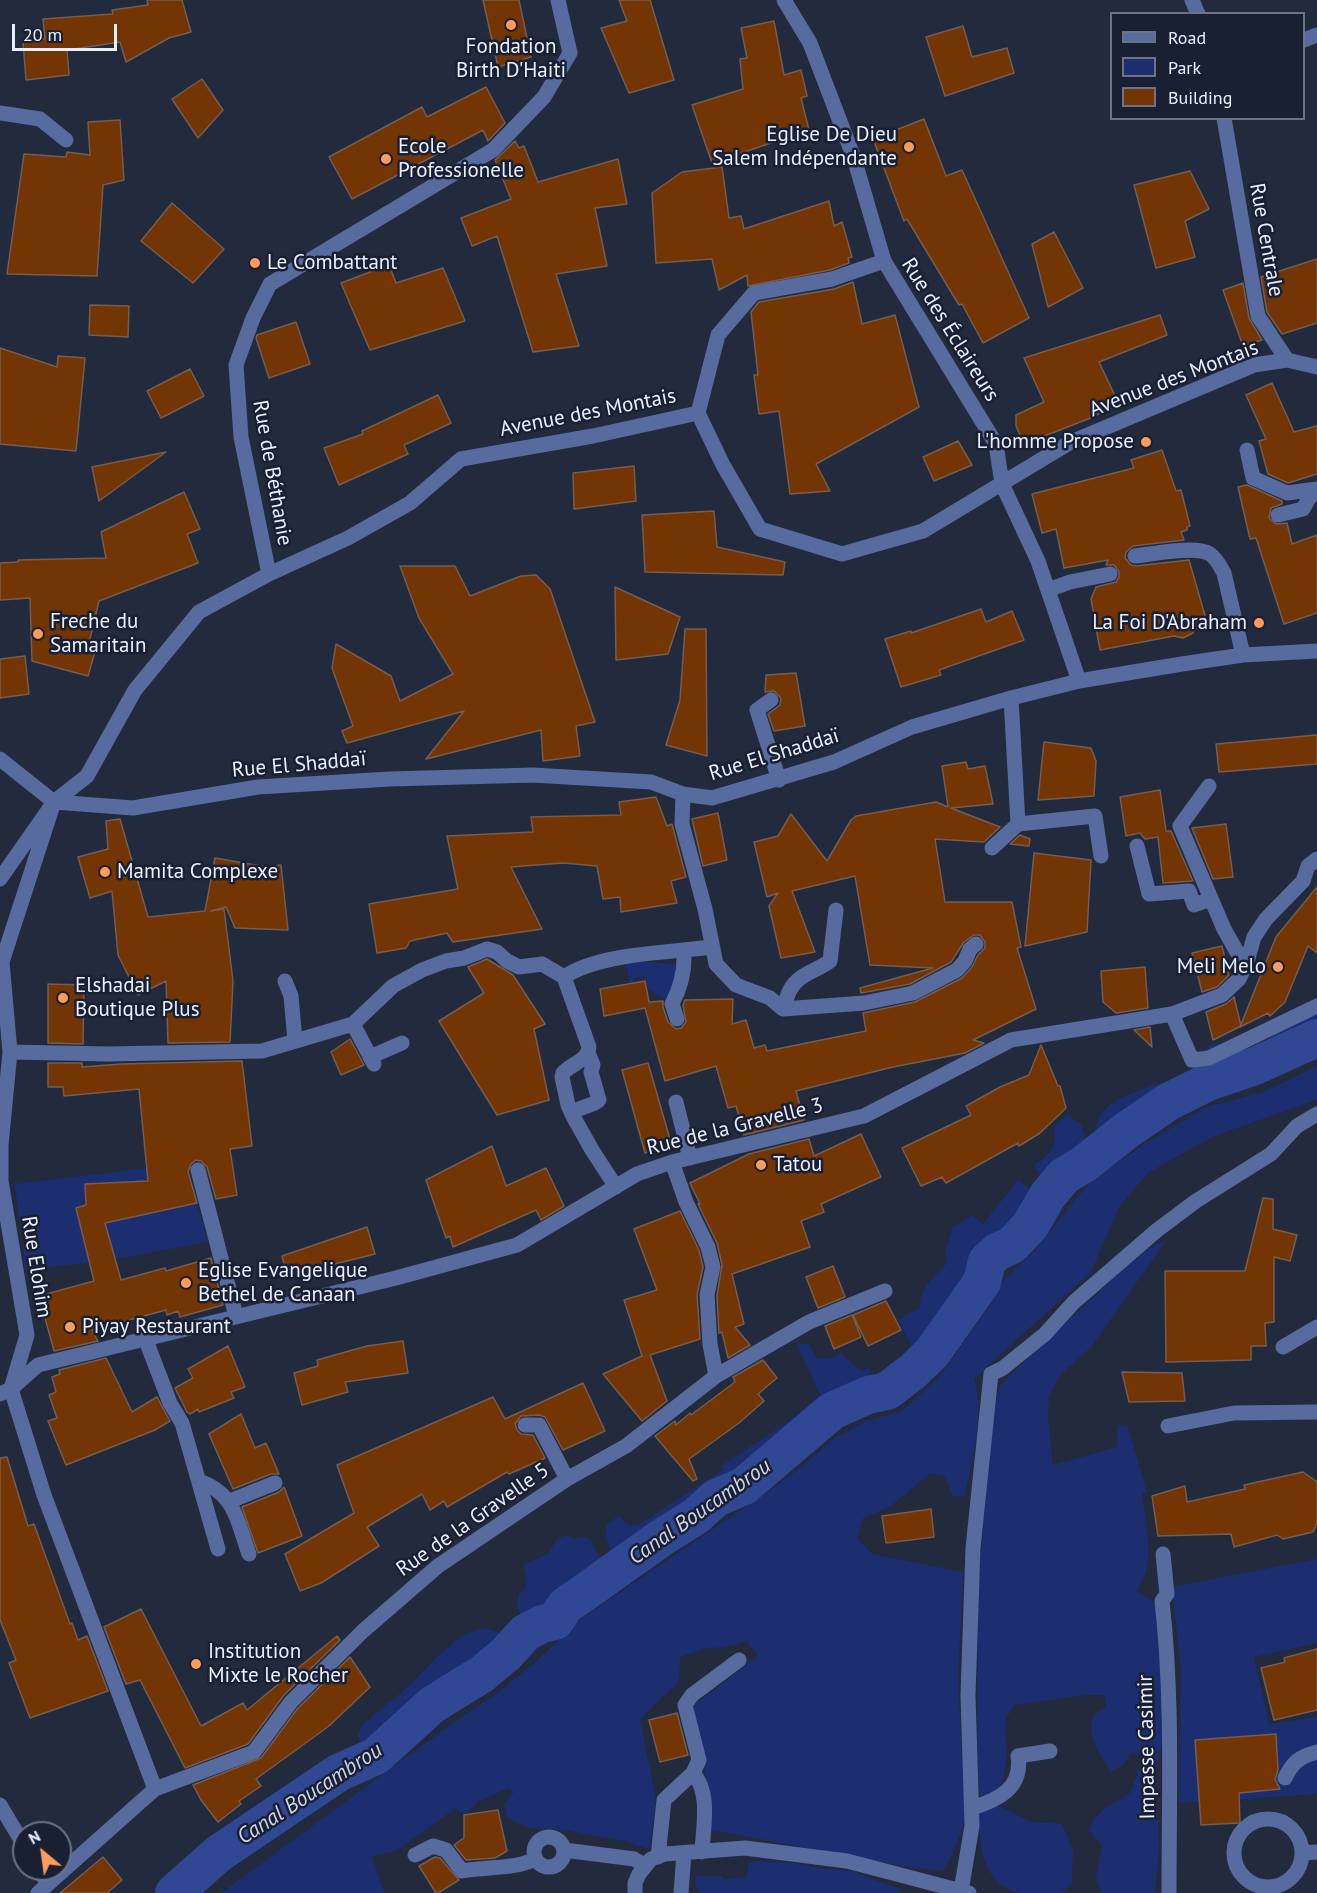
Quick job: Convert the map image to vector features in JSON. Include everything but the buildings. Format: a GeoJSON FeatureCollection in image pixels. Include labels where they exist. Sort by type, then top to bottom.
{"type":"FeatureCollection","features":[{"type":"Feature","properties":{"kind":"street","name":"Rue de Béthanie"},"geometry":{"type":"LineString","coordinates":[[269,574],[241,437],[236,365],[253,318],[270,284],[492,150],[544,97],[570,53],[558,0]]}},
{"type":"Feature","properties":{"kind":"street","name":"Rue des Éclaireurs"},"geometry":{"type":"LineString","coordinates":[[784,0],[810,43],[850,147],[884,261],[996,444],[1002,484],[1038,561],[1078,681]]}},
{"type":"Feature","properties":{"kind":"street"},"geometry":{"type":"LineString","coordinates":[[0,113],[40,119],[66,140]]}},
{"type":"Feature","properties":{"kind":"street","name":"Rue Centrale"},"geometry":{"type":"LineString","coordinates":[[1224,120],[1258,316],[1287,360]]}},
{"type":"Feature","properties":{"kind":"street"},"geometry":{"type":"LineString","coordinates":[[698,413],[718,335],[754,293],[832,279],[884,261]]}},
{"type":"Feature","properties":{"kind":"street","name":"Avenue des Montais"},"geometry":{"type":"LineString","coordinates":[[0,879],[54,802],[87,776],[135,690],[199,612],[410,503],[461,459],[593,436],[698,413],[723,465],[760,529],[842,554],[923,531],[1069,443],[1254,365],[1287,360],[1317,367]]}},
{"type":"Feature","properties":{"kind":"street"},"geometry":{"type":"LineString","coordinates":[[1247,450],[1253,478],[1287,493],[1317,490]]}},
{"type":"Feature","properties":{"kind":"street"},"geometry":{"type":"LineString","coordinates":[[1278,515],[1303,509],[1317,490]]}},
{"type":"Feature","properties":{"kind":"street"},"geometry":{"type":"LineString","coordinates":[[1136,556],[1197,550],[1209,553],[1218,560],[1224,573],[1244,655]]}},
{"type":"Feature","properties":{"kind":"street"},"geometry":{"type":"LineString","coordinates":[[1048,590],[1070,582],[1110,574]]}},
{"type":"Feature","properties":{"kind":"street","name":"Rue El Shaddaï"},"geometry":{"type":"LineString","coordinates":[[54,802],[133,808],[258,787],[390,779],[533,775],[651,782],[682,794],[712,798],[834,762],[912,727],[1078,681],[1244,655],[1317,651]]}},
{"type":"Feature","properties":{"kind":"street"},"geometry":{"type":"LineString","coordinates":[[1011,698],[1018,824]]}},
{"type":"Feature","properties":{"kind":"street"},"geometry":{"type":"LineString","coordinates":[[771,700],[757,710],[779,780]]}},
{"type":"Feature","properties":{"kind":"street"},"geometry":{"type":"LineString","coordinates":[[0,759],[54,802]]}},
{"type":"Feature","properties":{"kind":"street"},"geometry":{"type":"LineString","coordinates":[[1209,786],[1180,826],[1224,929],[1237,952],[1247,962]]}},
{"type":"Feature","properties":{"kind":"street"},"geometry":{"type":"LineString","coordinates":[[682,794],[682,824],[705,909],[716,964],[736,985],[770,998],[783,1009],[864,1003],[908,994],[957,970],[965,961],[970,949],[976,944]]}},
{"type":"Feature","properties":{"kind":"street","name":"Rue Elohim"},"geometry":{"type":"LineString","coordinates":[[5,1391],[27,1335],[1,1181],[1,1145],[10,1052],[2,962],[54,802]]}},
{"type":"Feature","properties":{"kind":"street"},"geometry":{"type":"LineString","coordinates":[[992,848],[1018,824],[1095,816],[1101,856]]}},
{"type":"Feature","properties":{"kind":"street"},"geometry":{"type":"LineString","coordinates":[[1137,846],[1149,894],[1189,891],[1194,905],[1211,899]]}},
{"type":"Feature","properties":{"kind":"street","name":"Rue de la Gravelle 3"},"geometry":{"type":"LineString","coordinates":[[5,1391],[38,1365],[396,1278],[517,1245],[637,1174],[672,1162],[864,1116],[1011,1040],[1172,1014],[1222,995],[1239,979],[1247,962],[1254,937],[1266,920],[1303,881],[1308,866],[1317,859]]}},
{"type":"Feature","properties":{"kind":"street"},"geometry":{"type":"LineString","coordinates":[[783,1009],[790,989],[801,976],[820,969],[830,961],[836,910]]}},
{"type":"Feature","properties":{"kind":"street"},"geometry":{"type":"LineString","coordinates":[[564,976],[579,967],[599,961],[711,947]]}},
{"type":"Feature","properties":{"kind":"street"},"geometry":{"type":"LineString","coordinates":[[10,1052],[109,1054],[262,1051],[353,1024],[393,986],[422,970],[487,949],[497,952],[507,961],[519,967],[542,964],[564,976],[586,1036],[588,1053],[593,1065],[591,1072],[599,1100],[571,1112]]}},
{"type":"Feature","properties":{"kind":"street"},"geometry":{"type":"LineString","coordinates":[[678,1019],[672,1004],[678,993],[684,965],[684,951]]}},
{"type":"Feature","properties":{"kind":"street"},"geometry":{"type":"LineString","coordinates":[[285,981],[291,996],[295,1041]]}},
{"type":"Feature","properties":{"kind":"street"},"geometry":{"type":"LineString","coordinates":[[1172,1014],[1192,1060],[1209,1058],[1317,1006]]}},
{"type":"Feature","properties":{"kind":"street"},"geometry":{"type":"LineString","coordinates":[[353,1024],[372,1060],[402,1043]]}},
{"type":"Feature","properties":{"kind":"street"},"geometry":{"type":"LineString","coordinates":[[588,1053],[563,1073],[562,1077],[571,1112],[616,1187]]}},
{"type":"Feature","properties":{"kind":"street"},"geometry":{"type":"LineString","coordinates":[[676,1102],[690,1158]]}},
{"type":"Feature","properties":{"kind":"street"},"geometry":{"type":"LineString","coordinates":[[635,1893],[635,1882],[652,1861],[665,1854],[745,1848],[847,1861],[966,1892],[972,1826],[968,1695],[973,1548],[991,1374],[1003,1368],[1045,1334],[1074,1302],[1156,1231],[1196,1201],[1271,1154],[1297,1126],[1317,1114]]}},
{"type":"Feature","properties":{"kind":"street"},"geometry":{"type":"LineString","coordinates":[[672,1162],[686,1202],[708,1247],[713,1267],[707,1295],[710,1344],[716,1376]]}},
{"type":"Feature","properties":{"kind":"street"},"geometry":{"type":"LineString","coordinates":[[198,1170],[236,1316]]}},
{"type":"Feature","properties":{"kind":"street","name":"Rue de la Gravelle 5"},"geometry":{"type":"LineString","coordinates":[[43,1888],[155,1789],[254,1752],[291,1702],[371,1624],[438,1566],[567,1479],[626,1446],[716,1376],[809,1322],[885,1291]]}},
{"type":"Feature","properties":{"kind":"street"},"geometry":{"type":"LineString","coordinates":[[1283,1347],[1317,1326]]}},
{"type":"Feature","properties":{"kind":"street"},"geometry":{"type":"LineString","coordinates":[[145,1338],[170,1403],[182,1423],[218,1549]]}},
{"type":"Feature","properties":{"kind":"street"},"geometry":{"type":"LineString","coordinates":[[5,1391],[155,1789]]}},
{"type":"Feature","properties":{"kind":"street"},"geometry":{"type":"LineString","coordinates":[[1168,1426],[1234,1413],[1317,1412]]}},
{"type":"Feature","properties":{"kind":"street"},"geometry":{"type":"LineString","coordinates":[[525,1425],[539,1425],[567,1479]]}},
{"type":"Feature","properties":{"kind":"street"},"geometry":{"type":"LineString","coordinates":[[199,1481],[216,1487],[230,1501],[249,1554]]}},
{"type":"Feature","properties":{"kind":"street"},"geometry":{"type":"LineString","coordinates":[[230,1501],[275,1483]]}},
{"type":"Feature","properties":{"kind":"street","name":"Impasse Casimir"},"geometry":{"type":"LineString","coordinates":[[1163,1554],[1167,1594],[1162,1601],[1167,1649],[1169,1722],[1169,1893]]}},
{"type":"Feature","properties":{"kind":"street"},"geometry":{"type":"LineString","coordinates":[[652,1861],[664,1800],[693,1773],[699,1760],[685,1705],[692,1695],[739,1660]]}},
{"type":"Feature","properties":{"kind":"street"},"geometry":{"type":"LineString","coordinates":[[972,1808],[994,1799],[1014,1785],[1019,1762],[1018,1756],[1050,1751]]}},
{"type":"Feature","properties":{"kind":"street"},"geometry":{"type":"LineString","coordinates":[[1285,1778],[1292,1764],[1308,1754],[1317,1752]]}},
{"type":"Feature","properties":{"kind":"street"},"geometry":{"type":"LineString","coordinates":[[693,1773],[699,1780],[704,1795],[702,1852]]}},
{"type":"Feature","properties":{"kind":"street"},"geometry":{"type":"LineString","coordinates":[[0,1805],[12,1825]]}},
{"type":"Feature","properties":{"kind":"street"},"geometry":{"type":"LineString","coordinates":[[1268,1819],[1281,1822],[1292,1829],[1310,1853],[1292,1877],[1281,1884],[1267,1887],[1254,1884],[1243,1876],[1236,1866],[1234,1852],[1236,1839],[1244,1828],[1268,1819]]}},
{"type":"Feature","properties":{"kind":"street"},"geometry":{"type":"LineString","coordinates":[[415,1855],[433,1846],[446,1850],[462,1870],[516,1866],[536,1859],[544,1867],[553,1867],[561,1863],[565,1855],[564,1850],[652,1861]]}},
{"type":"Feature","properties":{"kind":"street"},"geometry":{"type":"LineString","coordinates":[[681,1893],[684,1853]]}},
{"type":"Feature","properties":{"kind":"green space"},"geometry":{"type":"Polygon","coordinates":[[[631,961],[675,964],[675,990],[669,998],[662,998],[648,988],[644,976],[634,978],[635,989],[631,989],[626,965],[631,961]]]}},
{"type":"Feature","properties":{"kind":"green space"},"geometry":{"type":"Polygon","coordinates":[[[1317,1010],[1317,1047],[1250,1076],[1223,1084],[1191,1100],[1112,1149],[1099,1143],[1096,1128],[1100,1116],[1108,1106],[1134,1092],[1174,1079],[1194,1068],[1202,1052],[1214,1044],[1229,1043],[1245,1050],[1264,1044],[1283,1027],[1317,1010]]]}},
{"type":"Feature","properties":{"kind":"green space"},"geometry":{"type":"Polygon","coordinates":[[[1317,1066],[1317,1100],[1214,1136],[1148,1173],[1119,1207],[1091,1272],[974,1379],[978,1422],[974,1454],[964,1497],[953,1496],[944,1476],[931,1473],[889,1507],[863,1518],[857,1538],[872,1554],[963,1572],[958,1679],[965,1819],[953,1854],[942,1871],[902,1866],[718,1831],[710,1832],[707,1784],[693,1706],[758,1656],[747,1641],[731,1646],[703,1649],[680,1657],[679,1683],[640,1719],[656,1800],[649,1849],[623,1841],[566,1830],[530,1828],[507,1818],[504,1804],[514,1792],[508,1788],[478,1802],[464,1815],[456,1808],[396,1851],[372,1856],[384,1893],[221,1893],[461,1717],[496,1694],[541,1657],[581,1619],[769,1491],[799,1469],[833,1439],[866,1421],[902,1411],[941,1375],[990,1305],[996,1287],[1034,1252],[1096,1177],[1146,1143],[1206,1107],[1264,1092],[1317,1066]]]}},
{"type":"Feature","properties":{"kind":"green space"},"geometry":{"type":"Polygon","coordinates":[[[1067,1115],[1080,1123],[1084,1132],[1083,1150],[1075,1162],[1032,1199],[1019,1227],[1000,1255],[977,1276],[949,1313],[936,1344],[918,1358],[898,1320],[920,1307],[925,1288],[947,1263],[945,1253],[952,1228],[972,1215],[983,1224],[1018,1180],[1031,1190],[1042,1176],[1034,1165],[1052,1149],[1055,1139],[1054,1126],[1067,1115]]]}},
{"type":"Feature","properties":{"kind":"green space"},"geometry":{"type":"Polygon","coordinates":[[[173,1165],[188,1173],[208,1242],[115,1259],[25,1270],[23,1245],[33,1244],[30,1219],[19,1220],[15,1184],[173,1165]]]}},
{"type":"Feature","properties":{"kind":"green space"},"geometry":{"type":"Polygon","coordinates":[[[1166,1241],[1091,1347],[1060,1375],[1049,1396],[1048,1418],[1053,1465],[1117,1447],[1118,1425],[1128,1427],[1147,1492],[1142,1494],[1148,1544],[1147,1569],[1136,1590],[1157,1605],[1164,1732],[1156,1770],[1159,1849],[1155,1893],[1101,1893],[1096,1877],[1102,1846],[1089,1830],[1094,1819],[1103,1810],[1130,1793],[1144,1756],[1131,1753],[1123,1765],[1111,1771],[1103,1759],[1092,1737],[1091,1722],[1098,1712],[1106,1707],[1105,1695],[1085,1695],[1014,1705],[1005,1721],[1007,1757],[1003,1779],[997,1791],[982,1799],[979,1791],[978,1597],[991,1425],[1000,1385],[1118,1274],[1149,1248],[1166,1241]]]}},
{"type":"Feature","properties":{"kind":"green space"},"geometry":{"type":"Polygon","coordinates":[[[808,1343],[817,1358],[829,1359],[841,1353],[862,1372],[867,1368],[882,1385],[882,1391],[873,1390],[863,1395],[862,1405],[851,1413],[843,1416],[830,1415],[812,1432],[803,1446],[796,1446],[785,1453],[765,1483],[743,1488],[733,1502],[720,1501],[710,1506],[702,1515],[697,1528],[683,1536],[672,1529],[666,1530],[659,1551],[626,1555],[620,1561],[609,1582],[574,1598],[562,1615],[537,1623],[522,1619],[517,1608],[519,1594],[525,1589],[526,1574],[523,1565],[545,1554],[555,1541],[565,1535],[573,1539],[585,1537],[591,1540],[598,1555],[606,1558],[612,1554],[606,1532],[608,1523],[620,1517],[627,1525],[638,1525],[723,1470],[721,1466],[792,1419],[820,1395],[797,1345],[808,1343]]]}},
{"type":"Feature","properties":{"kind":"green space"},"geometry":{"type":"Polygon","coordinates":[[[1317,1559],[1317,1643],[1254,1657],[1269,1724],[1317,1717],[1317,1794],[1179,1803],[1181,1672],[1172,1587],[1317,1559]]]}},
{"type":"Feature","properties":{"kind":"green space"},"geometry":{"type":"Polygon","coordinates":[[[485,1628],[501,1633],[501,1650],[476,1674],[459,1697],[418,1725],[399,1731],[383,1744],[372,1748],[363,1745],[357,1735],[363,1724],[408,1687],[438,1656],[462,1636],[485,1628]]]}},
{"type":"Feature","properties":{"kind":"green space"},"geometry":{"type":"Polygon","coordinates":[[[997,1805],[1032,1822],[1062,1824],[1073,1850],[1072,1883],[1062,1893],[1020,1893],[1007,1889],[990,1872],[982,1850],[979,1812],[997,1805]]]}},
{"type":"Feature","properties":{"kind":"green space"},"geometry":{"type":"Polygon","coordinates":[[[759,1861],[851,1871],[897,1888],[902,1893],[699,1893],[695,1881],[696,1876],[722,1876],[724,1879],[746,1877],[749,1863],[759,1861]]]}},
{"type":"Feature","properties":{"kind":"waterway","name":"Canal Boucambrou"},"geometry":{"type":"LineString","coordinates":[[174,1893],[218,1854],[338,1773],[376,1756],[432,1705],[482,1674],[506,1654],[525,1633],[542,1624],[555,1621],[566,1605],[696,1516],[716,1498],[744,1486],[832,1411],[868,1395],[887,1391],[912,1372],[932,1353],[982,1282],[987,1261],[997,1252],[1012,1245],[1030,1226],[1048,1195],[1064,1176],[1084,1164],[1127,1130],[1168,1102],[1208,1082],[1255,1066],[1317,1038]]}},
{"type":"Feature","properties":{"kind":"place","name":"Fondation Birth D'Haiti"},"geometry":{"type":"Point","coordinates":[511,25]}},
{"type":"Feature","properties":{"kind":"place","name":"Eglise De Dieu Salem Indépendante"},"geometry":{"type":"Point","coordinates":[909,147]}},
{"type":"Feature","properties":{"kind":"place","name":"Ecole Professionelle"},"geometry":{"type":"Point","coordinates":[386,159]}},
{"type":"Feature","properties":{"kind":"place","name":"Le Combattant"},"geometry":{"type":"Point","coordinates":[255,263]}},
{"type":"Feature","properties":{"kind":"place","name":"L'homme Propose"},"geometry":{"type":"Point","coordinates":[1146,442]}},
{"type":"Feature","properties":{"kind":"place","name":"La Foi D'Abraham"},"geometry":{"type":"Point","coordinates":[1259,623]}},
{"type":"Feature","properties":{"kind":"place","name":"Freche du Samaritain"},"geometry":{"type":"Point","coordinates":[38,634]}},
{"type":"Feature","properties":{"kind":"place","name":"Mamita Complexe"},"geometry":{"type":"Point","coordinates":[105,872]}},
{"type":"Feature","properties":{"kind":"place","name":"Meli Melo"},"geometry":{"type":"Point","coordinates":[1278,967]}},
{"type":"Feature","properties":{"kind":"place","name":"Elshadai Boutique Plus"},"geometry":{"type":"Point","coordinates":[63,998]}},
{"type":"Feature","properties":{"kind":"place","name":"Tatou"},"geometry":{"type":"Point","coordinates":[761,1165]}},
{"type":"Feature","properties":{"kind":"place","name":"Eglise Evangelique Bethel de Canaan"},"geometry":{"type":"Point","coordinates":[186,1283]}},
{"type":"Feature","properties":{"kind":"place","name":"Piyay Restaurant"},"geometry":{"type":"Point","coordinates":[70,1327]}},
{"type":"Feature","properties":{"kind":"place","name":"Institution Mixte le Rocher"},"geometry":{"type":"Point","coordinates":[196,1664]}}]}
